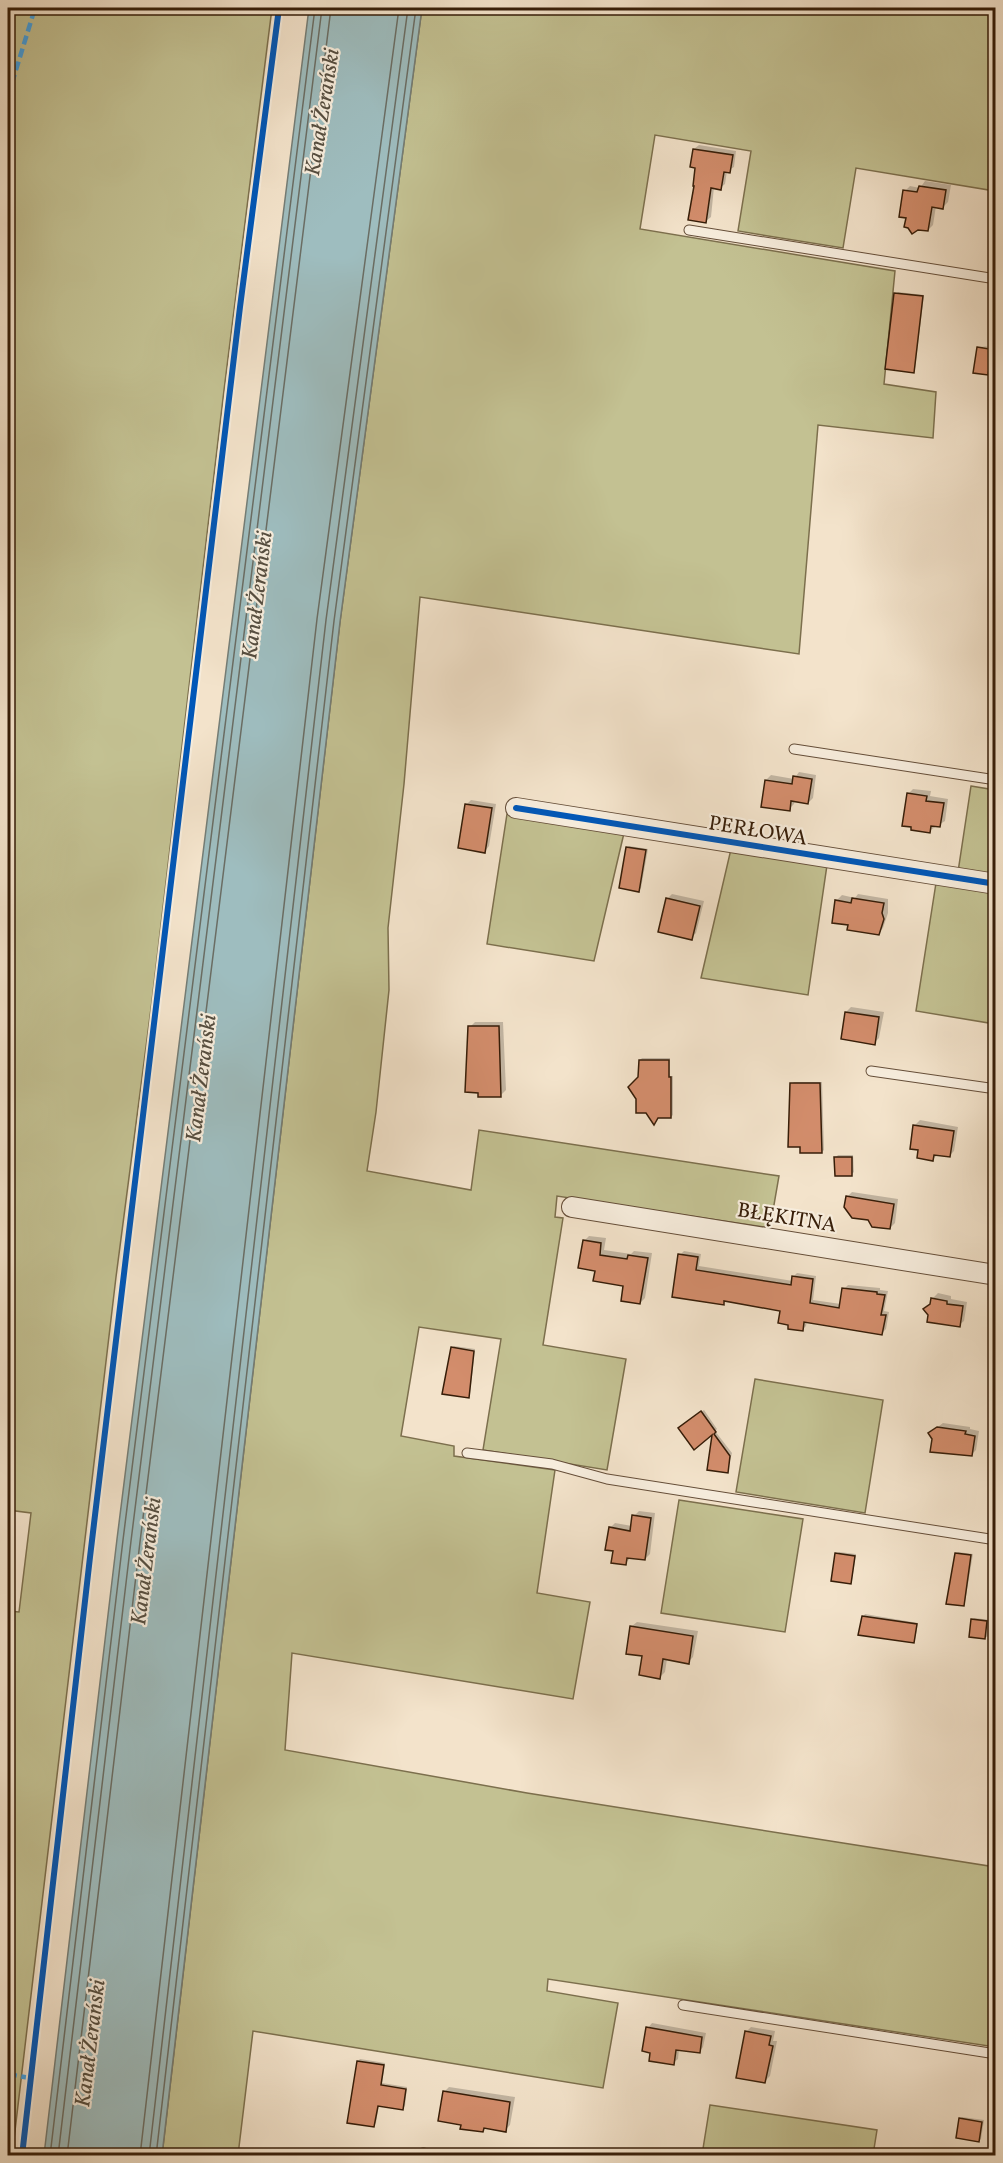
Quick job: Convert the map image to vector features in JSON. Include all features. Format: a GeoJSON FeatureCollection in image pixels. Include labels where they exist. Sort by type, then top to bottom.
{"type":"FeatureCollection","features":[{"type":"Feature","properties":{"kind":"street","name":"PERŁOWA"},"geometry":{"type":"LineString","coordinates":[[516,808],[996,884]]}},
{"type":"Feature","properties":{"kind":"street","name":"BŁĘKITNA"},"geometry":{"type":"LineString","coordinates":[[572,1207],[996,1275]]}},
{"type":"Feature","properties":{"kind":"lane"},"geometry":{"type":"LineString","coordinates":[[689,230],[996,279]]}},
{"type":"Feature","properties":{"kind":"lane"},"geometry":{"type":"LineString","coordinates":[[794,748],[996,780]]}},
{"type":"Feature","properties":{"kind":"lane"},"geometry":{"type":"LineString","coordinates":[[871,1071],[996,1089]]}},
{"type":"Feature","properties":{"kind":"lane"},"geometry":{"type":"LineString","coordinates":[[467,1453],[552,1464],[607,1479],[996,1540]]}},
{"type":"Feature","properties":{"kind":"lane"},"geometry":{"type":"LineString","coordinates":[[683,2005],[996,2054]]}},
{"type":"Feature","properties":{"kind":"lane"},"geometry":{"type":"LineString","coordinates":[[423,2153],[439,2156]]}},
{"type":"Feature","properties":{"kind":"shaded area"},"geometry":{"type":"Polygon","coordinates":[[[8,8],[272,8],[224,390],[152,1001],[116,1277],[12,2156],[8,2155],[8,1611],[19,1612],[31,1513],[8,1510],[8,8]]]}},
{"type":"Feature","properties":{"kind":"shaded area"},"geometry":{"type":"Polygon","coordinates":[[[422,8],[995,8],[995,191],[856,168],[843,248],[738,231],[751,151],[655,135],[640,229],[895,271],[884,384],[936,392],[933,438],[818,425],[799,654],[420,597],[404,784],[388,928],[389,990],[376,1112],[367,1171],[471,1190],[479,1130],[779,1176],[770,1228],[557,1196],[555,1217],[563,1218],[543,1345],[626,1359],[607,1470],[483,1450],[501,1339],[419,1327],[401,1436],[454,1446],[454,1456],[555,1470],[537,1593],[590,1602],[573,1699],[292,1653],[285,1750],[527,1793],[995,1867],[995,2047],[548,1979],[547,1991],[618,2003],[603,2088],[253,2031],[238,2155],[162,2156],[340,622],[422,8]]]}},
{"type":"Feature","properties":{"kind":"shaded area"},"geometry":{"type":"Polygon","coordinates":[[[971,786],[995,790],[995,878],[958,872],[971,786]]]}},
{"type":"Feature","properties":{"kind":"shaded area"},"geometry":{"type":"Polygon","coordinates":[[[507,814],[624,833],[594,961],[487,944],[507,814]]]}},
{"type":"Feature","properties":{"kind":"shaded area"},"geometry":{"type":"Polygon","coordinates":[[[731,849],[827,865],[808,995],[701,978],[731,849]]]}},
{"type":"Feature","properties":{"kind":"shaded area"},"geometry":{"type":"Polygon","coordinates":[[[936,883],[995,892],[995,1024],[916,1011],[936,883]]]}},
{"type":"Feature","properties":{"kind":"shaded area"},"geometry":{"type":"Polygon","coordinates":[[[755,1379],[883,1400],[865,1513],[736,1492],[755,1379]]]}},
{"type":"Feature","properties":{"kind":"shaded area"},"geometry":{"type":"Polygon","coordinates":[[[679,1500],[803,1519],[785,1632],[661,1613],[679,1500]]]}},
{"type":"Feature","properties":{"kind":"shaded area"},"geometry":{"type":"Polygon","coordinates":[[[710,2105],[877,2130],[873,2155],[702,2155],[710,2105]]]}},
{"type":"Feature","properties":{"kind":"water","name":"Kanał Żerański"},"geometry":{"type":"Polygon","coordinates":[[[309,8],[422,8],[340,622],[162,2155],[44,2155],[117,1539],[309,8]]]}},
{"type":"Feature","properties":{"kind":"building"},"geometry":{"type":"Polygon","coordinates":[[[693,149],[733,155],[730,173],[724,172],[721,190],[711,188],[706,223],[688,220],[694,186],[695,168],[690,167],[693,149]]]}},
{"type":"Feature","properties":{"kind":"building"},"geometry":{"type":"Polygon","coordinates":[[[919,186],[946,190],[943,209],[932,207],[928,231],[918,230],[912,234],[908,228],[904,227],[906,218],[899,217],[903,190],[917,192],[919,186]]]}},
{"type":"Feature","properties":{"kind":"building"},"geometry":{"type":"Polygon","coordinates":[[[894,293],[923,296],[914,373],[885,369],[894,293]]]}},
{"type":"Feature","properties":{"kind":"building"},"geometry":{"type":"Polygon","coordinates":[[[977,347],[996,350],[996,370],[989,369],[988,375],[973,373],[977,347]]]}},
{"type":"Feature","properties":{"kind":"building"},"geometry":{"type":"Polygon","coordinates":[[[793,776],[812,779],[808,804],[791,801],[790,811],[761,807],[765,780],[792,784],[793,776]]]}},
{"type":"Feature","properties":{"kind":"building"},"geometry":{"type":"Polygon","coordinates":[[[907,793],[927,796],[926,801],[944,803],[940,827],[931,826],[930,833],[902,826],[907,793]]]}},
{"type":"Feature","properties":{"kind":"building"},"geometry":{"type":"Polygon","coordinates":[[[465,804],[492,808],[485,853],[458,848],[465,804]]]}},
{"type":"Feature","properties":{"kind":"building"},"geometry":{"type":"Polygon","coordinates":[[[626,847],[646,850],[639,892],[619,888],[626,847]]]}},
{"type":"Feature","properties":{"kind":"building"},"geometry":{"type":"Polygon","coordinates":[[[666,898],[700,906],[692,940],[658,932],[666,898]]]}},
{"type":"Feature","properties":{"kind":"building"},"geometry":{"type":"Polygon","coordinates":[[[852,898],[884,903],[882,913],[884,919],[879,935],[847,930],[848,925],[832,923],[835,900],[851,903],[852,898]]]}},
{"type":"Feature","properties":{"kind":"building"},"geometry":{"type":"Polygon","coordinates":[[[845,1012],[879,1017],[875,1045],[841,1039],[845,1012]]]}},
{"type":"Feature","properties":{"kind":"building"},"geometry":{"type":"Polygon","coordinates":[[[468,1026],[499,1026],[501,1097],[478,1097],[478,1093],[465,1092],[468,1026]]]}},
{"type":"Feature","properties":{"kind":"building"},"geometry":{"type":"Polygon","coordinates":[[[639,1060],[669,1060],[671,1118],[658,1118],[654,1125],[646,1113],[636,1113],[636,1099],[628,1087],[638,1077],[639,1060]]]}},
{"type":"Feature","properties":{"kind":"building"},"geometry":{"type":"Polygon","coordinates":[[[790,1083],[820,1083],[822,1153],[800,1153],[800,1147],[788,1147],[790,1083]]]}},
{"type":"Feature","properties":{"kind":"building"},"geometry":{"type":"Polygon","coordinates":[[[913,1125],[954,1131],[950,1157],[934,1155],[933,1161],[917,1158],[918,1150],[910,1149],[913,1125]]]}},
{"type":"Feature","properties":{"kind":"building"},"geometry":{"type":"Polygon","coordinates":[[[834,1157],[852,1157],[852,1176],[835,1176],[834,1157]]]}},
{"type":"Feature","properties":{"kind":"building"},"geometry":{"type":"Polygon","coordinates":[[[846,1196],[894,1204],[890,1229],[872,1227],[868,1220],[852,1218],[844,1207],[846,1196]]]}},
{"type":"Feature","properties":{"kind":"building"},"geometry":{"type":"Polygon","coordinates":[[[583,1240],[601,1243],[600,1255],[627,1259],[628,1255],[648,1258],[640,1304],[621,1301],[623,1286],[593,1281],[595,1271],[578,1268],[583,1240]]]}},
{"type":"Feature","properties":{"kind":"building"},"geometry":{"type":"Polygon","coordinates":[[[678,1254],[698,1257],[696,1270],[791,1285],[792,1276],[813,1279],[810,1303],[839,1308],[842,1288],[885,1295],[881,1315],[886,1315],[882,1335],[804,1322],[803,1331],[788,1329],[788,1325],[778,1323],[780,1311],[724,1301],[724,1305],[672,1297],[678,1254]]]}},
{"type":"Feature","properties":{"kind":"building"},"geometry":{"type":"Polygon","coordinates":[[[931,1298],[947,1301],[947,1304],[963,1306],[960,1327],[927,1322],[928,1315],[923,1309],[930,1304],[931,1298]]]}},
{"type":"Feature","properties":{"kind":"building"},"geometry":{"type":"Polygon","coordinates":[[[451,1347],[474,1351],[469,1398],[442,1394],[451,1347]]]}},
{"type":"Feature","properties":{"kind":"building"},"geometry":{"type":"Polygon","coordinates":[[[701,1411],[730,1456],[728,1473],[707,1470],[712,1435],[694,1450],[678,1428],[701,1411]]]}},
{"type":"Feature","properties":{"kind":"building"},"geometry":{"type":"Polygon","coordinates":[[[937,1427],[966,1431],[965,1434],[975,1436],[972,1456],[930,1452],[932,1439],[928,1433],[937,1427]]]}},
{"type":"Feature","properties":{"kind":"building"},"geometry":{"type":"Polygon","coordinates":[[[632,1515],[651,1518],[645,1560],[627,1558],[626,1565],[611,1563],[613,1551],[605,1550],[609,1527],[630,1531],[632,1515]]]}},
{"type":"Feature","properties":{"kind":"building"},"geometry":{"type":"Polygon","coordinates":[[[835,1553],[855,1556],[851,1584],[831,1581],[835,1553]]]}},
{"type":"Feature","properties":{"kind":"building"},"geometry":{"type":"Polygon","coordinates":[[[955,1553],[971,1555],[964,1606],[946,1604],[955,1553]]]}},
{"type":"Feature","properties":{"kind":"building"},"geometry":{"type":"Polygon","coordinates":[[[862,1616],[917,1624],[914,1643],[858,1635],[862,1616]]]}},
{"type":"Feature","properties":{"kind":"building"},"geometry":{"type":"Polygon","coordinates":[[[971,1619],[987,1621],[985,1639],[969,1637],[971,1619]]]}},
{"type":"Feature","properties":{"kind":"building"},"geometry":{"type":"Polygon","coordinates":[[[630,1626],[693,1636],[689,1664],[663,1659],[660,1679],[639,1675],[642,1656],[626,1654],[630,1626]]]}},
{"type":"Feature","properties":{"kind":"building"},"geometry":{"type":"Polygon","coordinates":[[[646,2027],[702,2037],[700,2053],[676,2050],[674,2065],[649,2061],[650,2053],[642,2051],[646,2027]]]}},
{"type":"Feature","properties":{"kind":"building"},"geometry":{"type":"Polygon","coordinates":[[[745,2031],[771,2036],[769,2045],[773,2046],[765,2083],[736,2078],[745,2031]]]}},
{"type":"Feature","properties":{"kind":"building"},"geometry":{"type":"Polygon","coordinates":[[[357,2061],[384,2065],[381,2085],[406,2089],[403,2110],[378,2106],[374,2127],[347,2123],[357,2061]]]}},
{"type":"Feature","properties":{"kind":"building"},"geometry":{"type":"Polygon","coordinates":[[[443,2091],[510,2102],[506,2132],[484,2128],[483,2132],[460,2129],[461,2125],[438,2121],[443,2091]]]}},
{"type":"Feature","properties":{"kind":"building"},"geometry":{"type":"Polygon","coordinates":[[[959,2118],[982,2122],[979,2142],[956,2138],[959,2118]]]}},
{"type":"Feature","properties":{"kind":"marked path"},"geometry":{"type":"LineString","coordinates":[[8,96],[35,8]]}},
{"type":"Feature","properties":{"kind":"marked path"},"geometry":{"type":"LineString","coordinates":[[8,2074],[30,2078]]}},
{"type":"Feature","properties":{"kind":"cycle path"},"geometry":{"type":"LineString","coordinates":[[22,2156],[90,1557],[240,307],[279,8]]}},
{"type":"Feature","properties":{"kind":"cycle path"},"geometry":{"type":"LineString","coordinates":[[516,808],[996,884]]}}]}
